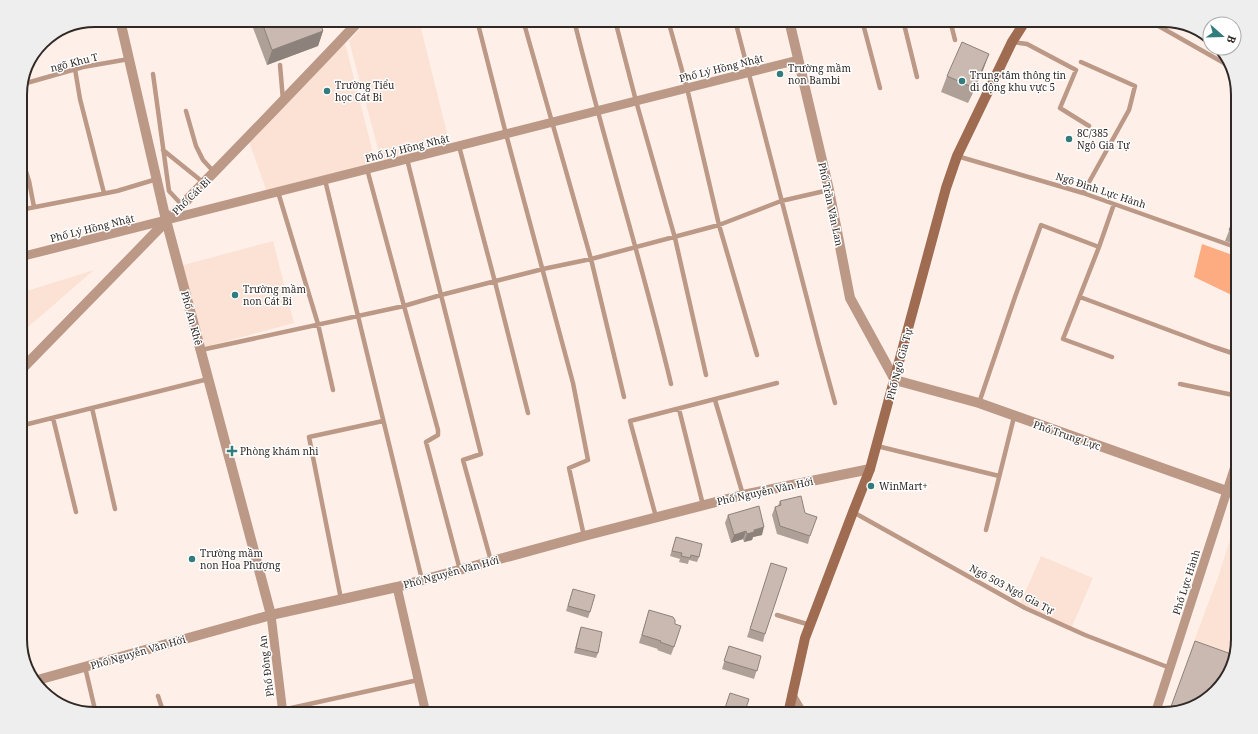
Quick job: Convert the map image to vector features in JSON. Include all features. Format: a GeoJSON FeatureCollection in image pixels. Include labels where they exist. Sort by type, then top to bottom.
{"type":"FeatureCollection","features":[{"type":"Feature","properties":{"kind":"main road","name":"Phố Ngô Gia Tự"},"geometry":{"type":"LineString","coordinates":[[790,707],[805,638],[870,469],[877,446],[946,188],[957,156],[1012,42],[1022,27]]}},
{"type":"Feature","properties":{"kind":"street","name":"Phố An Khê"},"geometry":{"type":"LineString","coordinates":[[122,27],[166,220],[271,615]]}},
{"type":"Feature","properties":{"kind":"street","name":"Phố Cát Bi"},"geometry":{"type":"LineString","coordinates":[[27,364],[166,220],[215,173],[353,27]]}},
{"type":"Feature","properties":{"kind":"street","name":"Phố Trần Văn Lan"},"geometry":{"type":"LineString","coordinates":[[791,27],[829,190],[850,298],[895,380]]}},
{"type":"Feature","properties":{"kind":"street","name":"Phố Lý Hồng Nhật"},"geometry":{"type":"LineString","coordinates":[[27,255],[798,60]]}},
{"type":"Feature","properties":{"kind":"street","name":"Phố Trung Lực"},"geometry":{"type":"LineString","coordinates":[[895,380],[979,404],[1231,492]]}},
{"type":"Feature","properties":{"kind":"street","name":"Phố Nguyễn Văn Hới"},"geometry":{"type":"LineString","coordinates":[[40,679],[271,615],[397,587],[703,505],[743,495],[870,469]]}},
{"type":"Feature","properties":{"kind":"street","name":"Phố Lực Hành"},"geometry":{"type":"LineString","coordinates":[[1157,707],[1231,479]]}},
{"type":"Feature","properties":{"kind":"street"},"geometry":{"type":"LineString","coordinates":[[397,587],[424,707]]}},
{"type":"Feature","properties":{"kind":"street","name":"Phố Đông An"},"geometry":{"type":"LineString","coordinates":[[271,615],[281,707]]}},
{"type":"Feature","properties":{"kind":"street"},"geometry":{"type":"LineString","coordinates":[[792,696],[799,707]]}},
{"type":"Feature","properties":{"kind":"lane"},"geometry":{"type":"LineString","coordinates":[[479,27],[573,383],[588,460],[569,468],[584,536]]}},
{"type":"Feature","properties":{"kind":"lane"},"geometry":{"type":"LineString","coordinates":[[525,27],[591,260],[624,397]]}},
{"type":"Feature","properties":{"kind":"lane"},"geometry":{"type":"LineString","coordinates":[[576,27],[597,111],[655,318],[670,384]]}},
{"type":"Feature","properties":{"kind":"lane"},"geometry":{"type":"LineString","coordinates":[[617,27],[675,238],[706,375]]}},
{"type":"Feature","properties":{"kind":"lane"},"geometry":{"type":"LineString","coordinates":[[670,27],[687,88],[719,225],[757,355]]}},
{"type":"Feature","properties":{"kind":"lane"},"geometry":{"type":"LineString","coordinates":[[737,27],[835,403]]}},
{"type":"Feature","properties":{"kind":"lane"},"geometry":{"type":"LineString","coordinates":[[864,27],[880,88]]}},
{"type":"Feature","properties":{"kind":"lane"},"geometry":{"type":"LineString","coordinates":[[905,27],[917,77]]}},
{"type":"Feature","properties":{"kind":"lane"},"geometry":{"type":"LineString","coordinates":[[952,27],[955,40]]}},
{"type":"Feature","properties":{"kind":"lane"},"geometry":{"type":"LineString","coordinates":[[1160,27],[1223,63]]}},
{"type":"Feature","properties":{"kind":"lane"},"geometry":{"type":"LineString","coordinates":[[1012,42],[1027,44],[1076,70],[1060,108],[1089,126]]}},
{"type":"Feature","properties":{"kind":"lane","name":"ngõ Khu T"},"geometry":{"type":"LineString","coordinates":[[28,83],[75,70],[129,59]]}},
{"type":"Feature","properties":{"kind":"lane"},"geometry":{"type":"LineString","coordinates":[[1082,62],[1135,86],[1129,110],[1083,193]]}},
{"type":"Feature","properties":{"kind":"lane"},"geometry":{"type":"LineString","coordinates":[[280,65],[283,102]]}},
{"type":"Feature","properties":{"kind":"lane"},"geometry":{"type":"LineString","coordinates":[[75,70],[80,98],[104,193]]}},
{"type":"Feature","properties":{"kind":"lane"},"geometry":{"type":"LineString","coordinates":[[153,74],[168,191],[182,205]]}},
{"type":"Feature","properties":{"kind":"lane"},"geometry":{"type":"LineString","coordinates":[[186,111],[196,146],[203,160],[215,173]]}},
{"type":"Feature","properties":{"kind":"lane"},"geometry":{"type":"LineString","coordinates":[[459,146],[528,413]]}},
{"type":"Feature","properties":{"kind":"lane"},"geometry":{"type":"LineString","coordinates":[[163,150],[204,183]]}},
{"type":"Feature","properties":{"kind":"lane","name":"Ngõ Đình Lực Hành"},"geometry":{"type":"LineString","coordinates":[[957,156],[1083,193],[1231,245]]}},
{"type":"Feature","properties":{"kind":"lane"},"geometry":{"type":"LineString","coordinates":[[408,159],[481,454],[463,460],[492,561]]}},
{"type":"Feature","properties":{"kind":"lane"},"geometry":{"type":"LineString","coordinates":[[367,169],[438,430],[438,435],[426,442],[460,570]]}},
{"type":"Feature","properties":{"kind":"lane"},"geometry":{"type":"LineString","coordinates":[[27,175],[34,207]]}},
{"type":"Feature","properties":{"kind":"lane"},"geometry":{"type":"LineString","coordinates":[[27,208],[104,193],[117,192],[157,179]]}},
{"type":"Feature","properties":{"kind":"lane"},"geometry":{"type":"LineString","coordinates":[[325,180],[422,580]]}},
{"type":"Feature","properties":{"kind":"lane"},"geometry":{"type":"LineString","coordinates":[[201,350],[404,306],[543,269],[591,260],[719,225],[782,201],[829,190]]}},
{"type":"Feature","properties":{"kind":"lane"},"geometry":{"type":"LineString","coordinates":[[278,192],[318,324],[333,390]]}},
{"type":"Feature","properties":{"kind":"lane"},"geometry":{"type":"LineString","coordinates":[[1112,357],[1063,340],[1114,204]]}},
{"type":"Feature","properties":{"kind":"lane"},"geometry":{"type":"LineString","coordinates":[[979,404],[1041,225],[1099,246]]}},
{"type":"Feature","properties":{"kind":"lane"},"geometry":{"type":"LineString","coordinates":[[1080,297],[1231,353]]}},
{"type":"Feature","properties":{"kind":"lane"},"geometry":{"type":"LineString","coordinates":[[27,424],[208,379]]}},
{"type":"Feature","properties":{"kind":"lane"},"geometry":{"type":"LineString","coordinates":[[656,517],[630,421],[777,383]]}},
{"type":"Feature","properties":{"kind":"lane"},"geometry":{"type":"LineString","coordinates":[[1180,384],[1231,395]]}},
{"type":"Feature","properties":{"kind":"lane"},"geometry":{"type":"LineString","coordinates":[[715,400],[743,495]]}},
{"type":"Feature","properties":{"kind":"lane"},"geometry":{"type":"LineString","coordinates":[[92,408],[115,509]]}},
{"type":"Feature","properties":{"kind":"lane"},"geometry":{"type":"LineString","coordinates":[[679,409],[703,505]]}},
{"type":"Feature","properties":{"kind":"lane"},"geometry":{"type":"LineString","coordinates":[[986,530],[1014,417]]}},
{"type":"Feature","properties":{"kind":"lane"},"geometry":{"type":"LineString","coordinates":[[53,418],[76,512]]}},
{"type":"Feature","properties":{"kind":"lane"},"geometry":{"type":"LineString","coordinates":[[341,599],[309,437],[383,421]]}},
{"type":"Feature","properties":{"kind":"lane"},"geometry":{"type":"LineString","coordinates":[[877,446],[999,476]]}},
{"type":"Feature","properties":{"kind":"lane","name":"Ngõ 503 Ngô Gia Tự"},"geometry":{"type":"LineString","coordinates":[[853,512],[1025,608],[1086,635],[1170,668]]}},
{"type":"Feature","properties":{"kind":"lane"},"geometry":{"type":"LineString","coordinates":[[777,615],[810,625]]}},
{"type":"Feature","properties":{"kind":"lane"},"geometry":{"type":"LineString","coordinates":[[85,667],[94,707]]}},
{"type":"Feature","properties":{"kind":"lane"},"geometry":{"type":"LineString","coordinates":[[303,707],[418,680]]}},
{"type":"Feature","properties":{"kind":"lane"},"geometry":{"type":"LineString","coordinates":[[158,696],[162,707]]}},
{"type":"Feature","properties":{"kind":"shaded area"},"geometry":{"type":"Polygon","coordinates":[[[362,27],[421,27],[450,145],[381,160],[349,41],[362,27]]]}},
{"type":"Feature","properties":{"kind":"shaded area","name":"Trường Tiểu học Cát Bi"},"geometry":{"type":"Polygon","coordinates":[[[345,43],[376,165],[267,192],[248,139],[345,43]]]}},
{"type":"Feature","properties":{"kind":"shaded area","name":"Trường mầm non Cát Bi"},"geometry":{"type":"Polygon","coordinates":[[[273,241],[294,323],[198,349],[176,267],[273,241]]]}},
{"type":"Feature","properties":{"kind":"shaded area"},"geometry":{"type":"Polygon","coordinates":[[[1202,244],[1231,254],[1231,295],[1194,277],[1202,244]]]}},
{"type":"Feature","properties":{"kind":"shaded area"},"geometry":{"type":"Polygon","coordinates":[[[94,270],[27,328],[27,291],[94,270]]]}},
{"type":"Feature","properties":{"kind":"shaded area"},"geometry":{"type":"Polygon","coordinates":[[[1231,537],[1231,639],[1227,662],[1191,649],[1218,577],[1231,537]]]}},
{"type":"Feature","properties":{"kind":"shaded area"},"geometry":{"type":"Polygon","coordinates":[[[1041,556],[1093,578],[1071,629],[1019,606],[1041,556]]]}},
{"type":"Feature","properties":{"kind":"building"},"geometry":{"type":"Polygon","coordinates":[[[264,27],[322,27],[323,31],[272,50],[264,27]]]}},
{"type":"Feature","properties":{"kind":"building"},"geometry":{"type":"Polygon","coordinates":[[[962,42],[989,54],[974,88],[947,76],[962,42]]]}},
{"type":"Feature","properties":{"kind":"building"},"geometry":{"type":"Polygon","coordinates":[[[801,496],[805,513],[817,517],[810,536],[780,526],[775,507],[781,505],[780,501],[801,496]]]}},
{"type":"Feature","properties":{"kind":"building"},"geometry":{"type":"Polygon","coordinates":[[[759,506],[764,527],[747,534],[746,531],[734,535],[728,515],[759,506]]]}},
{"type":"Feature","properties":{"kind":"building"},"geometry":{"type":"Polygon","coordinates":[[[676,537],[702,544],[699,557],[691,555],[690,558],[681,556],[682,553],[672,551],[676,537]]]}},
{"type":"Feature","properties":{"kind":"building"},"geometry":{"type":"Polygon","coordinates":[[[771,563],[787,568],[765,634],[750,629],[771,563]]]}},
{"type":"Feature","properties":{"kind":"building"},"geometry":{"type":"Polygon","coordinates":[[[573,589],[595,595],[590,612],[568,606],[573,589]]]}},
{"type":"Feature","properties":{"kind":"building"},"geometry":{"type":"Polygon","coordinates":[[[649,610],[673,617],[675,624],[681,626],[674,647],[642,635],[649,610]]]}},
{"type":"Feature","properties":{"kind":"building"},"geometry":{"type":"Polygon","coordinates":[[[581,627],[602,632],[598,653],[576,648],[581,627]]]}},
{"type":"Feature","properties":{"kind":"building"},"geometry":{"type":"Polygon","coordinates":[[[1195,641],[1229,653],[1222,673],[1211,687],[1197,698],[1189,702],[1171,706],[1195,641]]]}},
{"type":"Feature","properties":{"kind":"building"},"geometry":{"type":"Polygon","coordinates":[[[729,646],[761,656],[757,671],[724,661],[729,646]]]}},
{"type":"Feature","properties":{"kind":"building"},"geometry":{"type":"Polygon","coordinates":[[[730,693],[749,699],[746,707],[725,707],[730,693]]]}},
{"type":"Feature","properties":{"kind":"place","name":"Trường mầm non Bambi"},"geometry":{"type":"Point","coordinates":[780,74]}},
{"type":"Feature","properties":{"kind":"place","name":"Trung tâm thông tin di động khu vực 5"},"geometry":{"type":"Point","coordinates":[962,81]}},
{"type":"Feature","properties":{"kind":"place","name":"Trường Tiểu học Cát Bi"},"geometry":{"type":"Point","coordinates":[327,91]}},
{"type":"Feature","properties":{"kind":"place","name":"8C/385 Ngô Gia Tự"},"geometry":{"type":"Point","coordinates":[1069,139]}},
{"type":"Feature","properties":{"kind":"place","name":"Trường mầm non Cát Bi"},"geometry":{"type":"Point","coordinates":[235,295]}},
{"type":"Feature","properties":{"kind":"place","name":"Phòng khám nhi"},"geometry":{"type":"Point","coordinates":[232,451]}},
{"type":"Feature","properties":{"kind":"place","name":"WinMart+"},"geometry":{"type":"Point","coordinates":[871,486]}},
{"type":"Feature","properties":{"kind":"place","name":"Trường mầm non Hoa Phượng"},"geometry":{"type":"Point","coordinates":[192,559]}}]}
